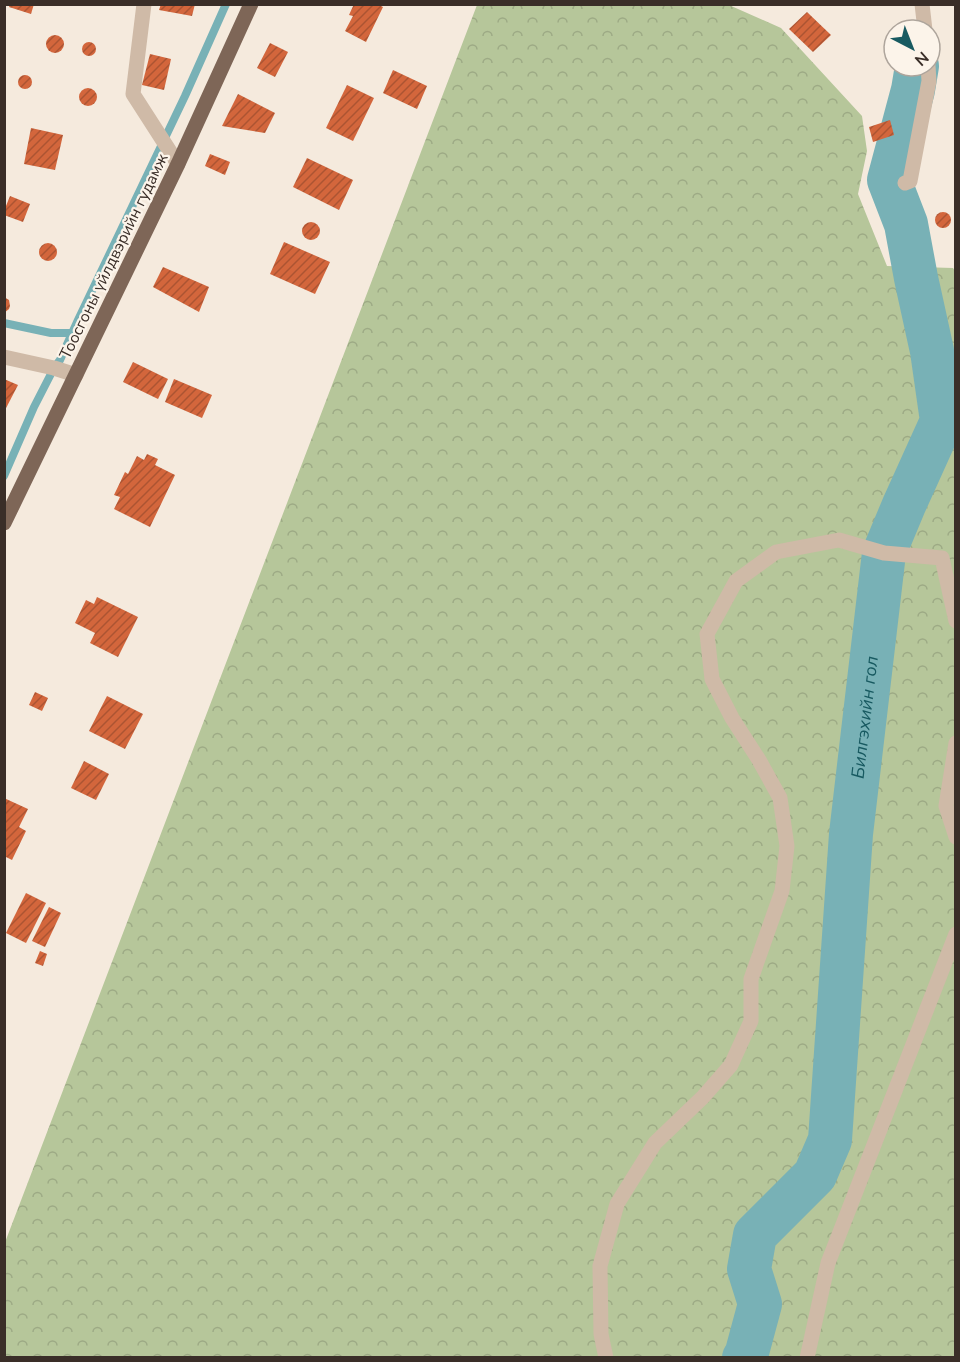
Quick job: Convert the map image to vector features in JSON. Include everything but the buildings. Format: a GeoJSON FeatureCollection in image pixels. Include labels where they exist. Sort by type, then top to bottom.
{"type":"FeatureCollection","features":[{"type":"Feature","properties":{"kind":"main road","name":"Тоосгоны үйлдвэрийн гудамж"},"geometry":{"type":"LineString","coordinates":[[4,523],[178,164],[251,4]]}},
{"type":"Feature","properties":{"kind":"street"},"geometry":{"type":"LineString","coordinates":[[144,4],[133,94],[178,164]]}},
{"type":"Feature","properties":{"kind":"street"},"geometry":{"type":"LineString","coordinates":[[905,183],[910,181],[929,78]]}},
{"type":"Feature","properties":{"kind":"street"},"geometry":{"type":"LineString","coordinates":[[4,357],[76,375]]}},
{"type":"Feature","properties":{"kind":"street"},"geometry":{"type":"LineString","coordinates":[[606,1358],[601,1334],[600,1266],[617,1204],[655,1143],[703,1097],[731,1065],[750,1021],[751,979],[782,891],[787,846],[780,798],[732,718],[712,679],[707,634],[736,581],[776,552],[839,540],[884,553],[942,558],[956,621]]}},
{"type":"Feature","properties":{"kind":"street"},"geometry":{"type":"LineString","coordinates":[[956,743],[946,806],[956,837]]}},
{"type":"Feature","properties":{"kind":"street"},"geometry":{"type":"LineString","coordinates":[[807,1358],[828,1263],[956,934]]}},
{"type":"Feature","properties":{"kind":"green space"},"geometry":{"type":"Polygon","coordinates":[[[477,5],[729,5],[781,28],[862,116],[867,151],[858,194],[887,266],[953,268],[955,271],[955,1357],[5,1357],[4,1245],[477,5]]]}},
{"type":"Feature","properties":{"kind":"waterway"},"geometry":{"type":"LineString","coordinates":[[4,476],[34,407],[60,360],[226,4]]}},
{"type":"Feature","properties":{"kind":"waterway","name":"Билгэхийн гол"},"geometry":{"type":"LineString","coordinates":[[744,1358],[760,1304],[749,1269],[755,1235],[815,1175],[830,1140],[851,834],[884,553],[942,421],[932,351],[906,224],[889,180],[915,78]]}},
{"type":"Feature","properties":{"kind":"waterway"},"geometry":{"type":"LineString","coordinates":[[4,323],[51,333],[72,333]]}}]}
